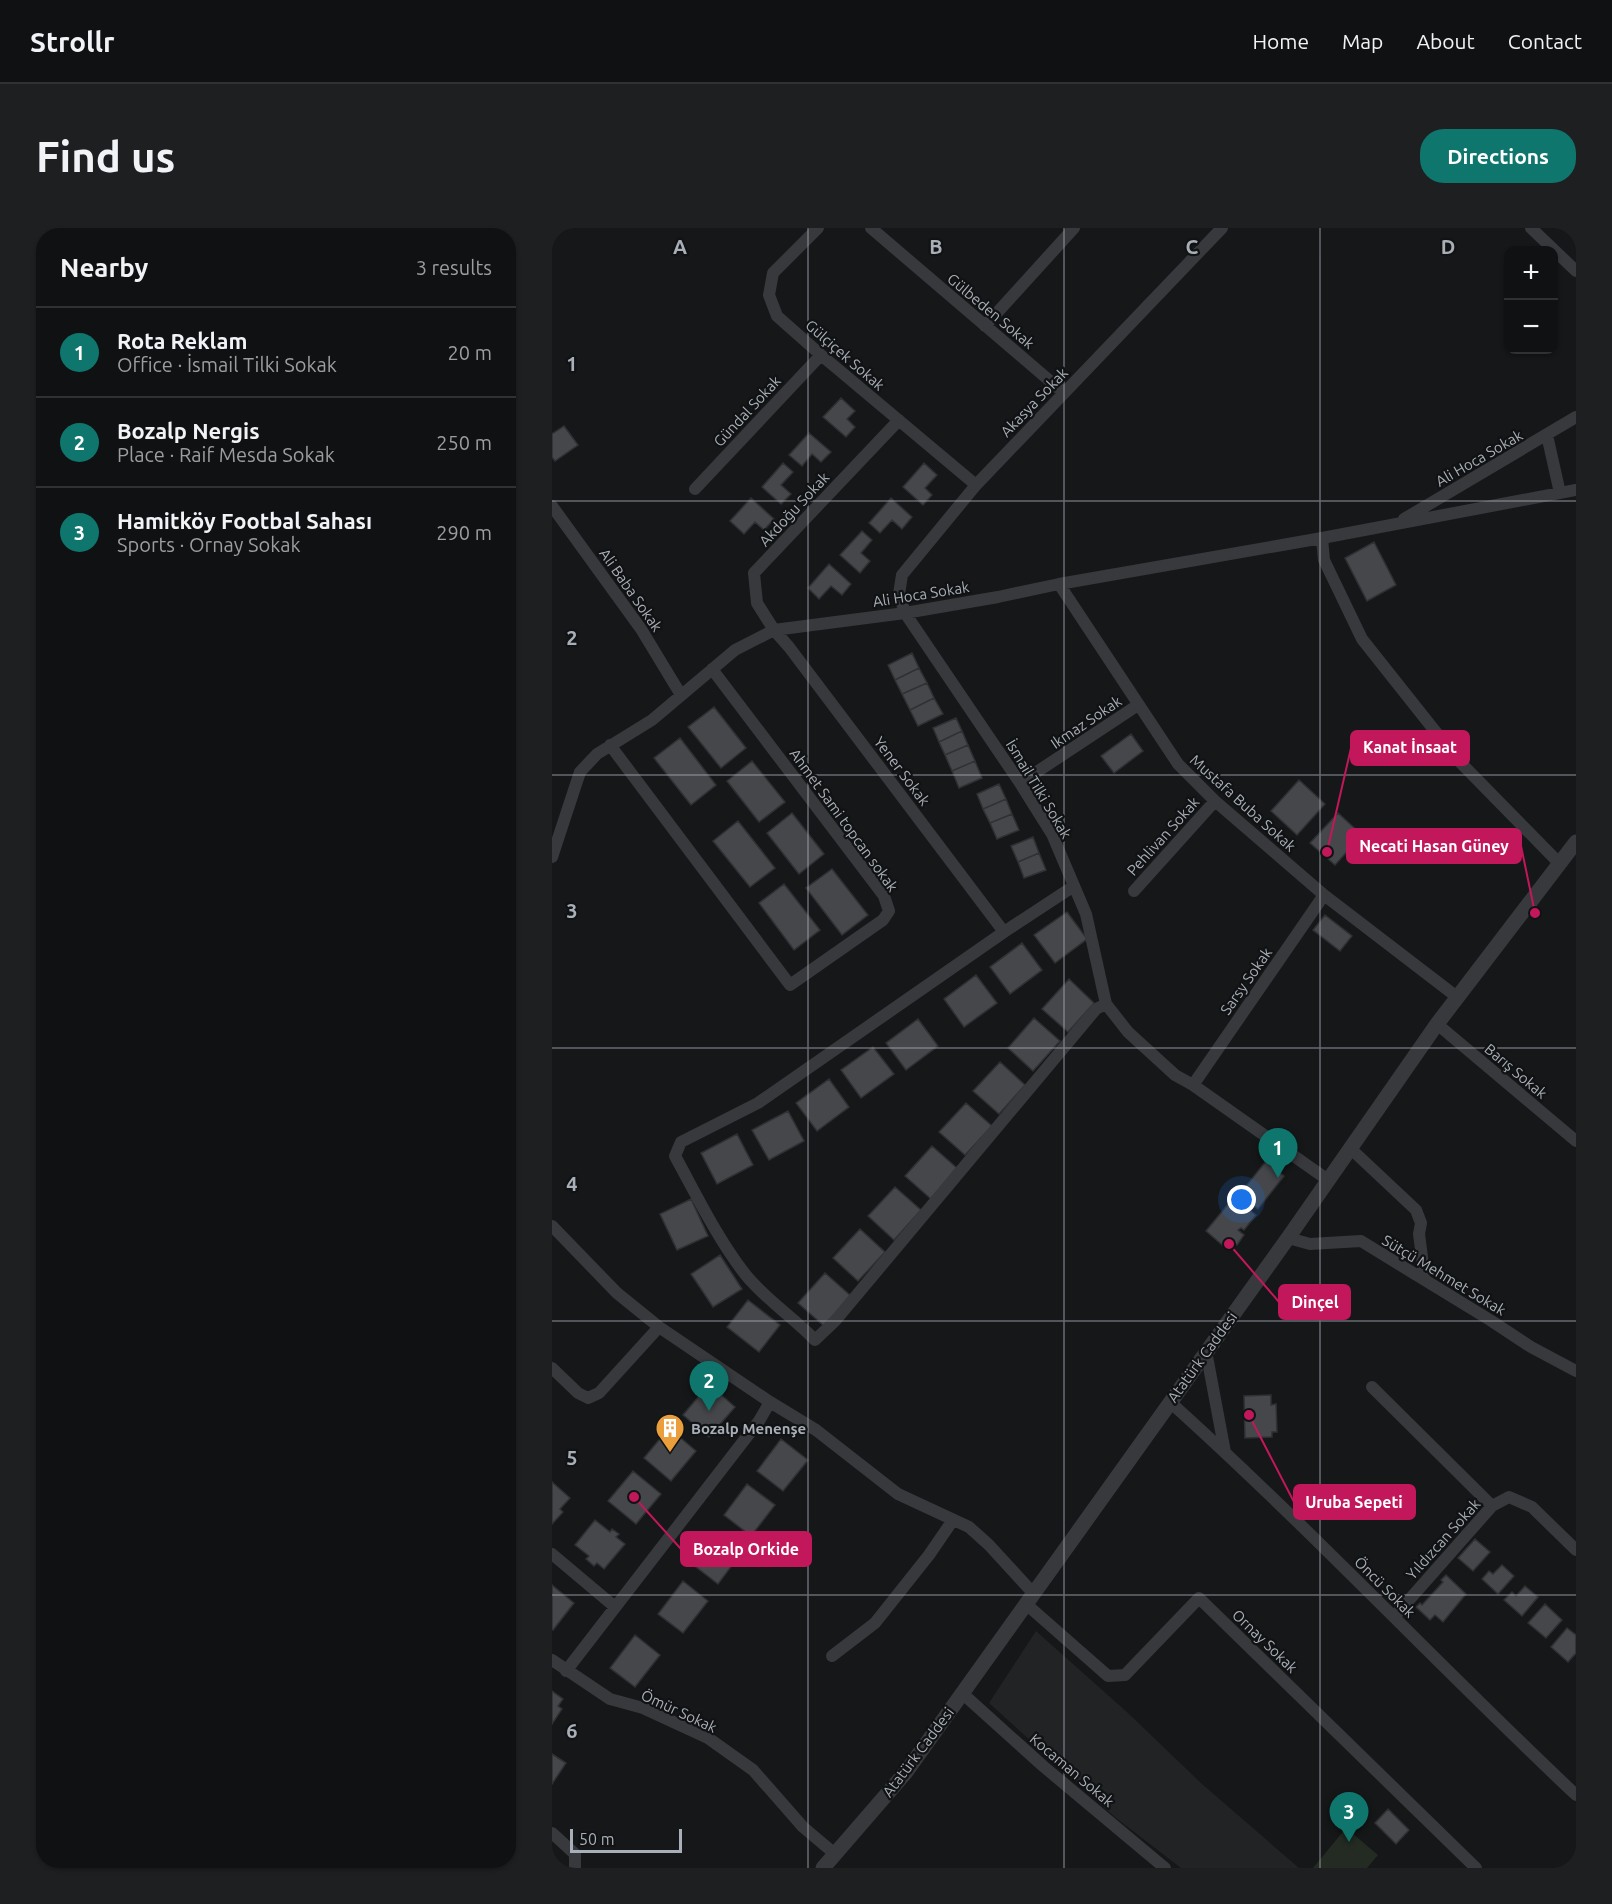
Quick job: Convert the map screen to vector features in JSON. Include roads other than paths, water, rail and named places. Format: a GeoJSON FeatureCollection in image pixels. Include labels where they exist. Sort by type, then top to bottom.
{"type":"FeatureCollection","features":[{"type":"Feature","properties":{"kind":"street","name":"Gülçiçek Sokak"},"geometry":{"type":"LineString","coordinates":[[818,228],[773,273],[769,295],[777,316],[976,484]]}},
{"type":"Feature","properties":{"kind":"street","name":"Gülbeden Sokak"},"geometry":{"type":"LineString","coordinates":[[871,228],[1064,393]]}},
{"type":"Feature","properties":{"kind":"street"},"geometry":{"type":"LineString","coordinates":[[985,326],[1074,228]]}},
{"type":"Feature","properties":{"kind":"street","name":"Akasya Sokak"},"geometry":{"type":"LineString","coordinates":[[905,613],[899,594],[902,575],[976,484],[1222,228]]}},
{"type":"Feature","properties":{"kind":"street"},"geometry":{"type":"LineString","coordinates":[[1531,228],[1576,272]]}},
{"type":"Feature","properties":{"kind":"street","name":"Gündal Sokak"},"geometry":{"type":"LineString","coordinates":[[695,489],[821,355]]}},
{"type":"Feature","properties":{"kind":"street","name":"Ali Hoca Sokak"},"geometry":{"type":"LineString","coordinates":[[1397,524],[1576,417]]}},
{"type":"Feature","properties":{"kind":"street","name":"Akdoğu Sokak"},"geometry":{"type":"LineString","coordinates":[[774,630],[757,603],[754,573],[899,420]]}},
{"type":"Feature","properties":{"kind":"street"},"geometry":{"type":"LineString","coordinates":[[1548,435],[1560,493]]}},
{"type":"Feature","properties":{"kind":"street","name":"Ali Hoca Sokak"},"geometry":{"type":"LineString","coordinates":[[552,857],[580,772],[597,753],[651,720],[735,650],[774,630],[905,613],[998,597],[1576,490]]}},
{"type":"Feature","properties":{"kind":"street","name":"Ali Baba Sokak"},"geometry":{"type":"LineString","coordinates":[[552,506],[640,629],[681,695]]}},
{"type":"Feature","properties":{"kind":"street"},"geometry":{"type":"LineString","coordinates":[[1322,538],[1324,560],[1362,639],[1458,760],[1560,864]]}},
{"type":"Feature","properties":{"kind":"street","name":"Mustafa Buba Sokak"},"geometry":{"type":"LineString","coordinates":[[1059,584],[1178,764],[1215,801],[1324,895],[1457,997]]}},
{"type":"Feature","properties":{"kind":"street","name":"İsmail Tilki Sokak"},"geometry":{"type":"LineString","coordinates":[[905,613],[1052,834],[1086,914],[1107,1004],[1128,1032],[1175,1075],[1193,1084],[1328,1180]]}},
{"type":"Feature","properties":{"kind":"street","name":"Yener Sokak"},"geometry":{"type":"LineString","coordinates":[[774,630],[1004,932]]}},
{"type":"Feature","properties":{"kind":"street","name":"Ahmet Sami topcan sokak"},"geometry":{"type":"LineString","coordinates":[[610,745],[790,985],[883,920],[889,911],[884,896],[712,669]]}},
{"type":"Feature","properties":{"kind":"street","name":"Ikmaz Sokak"},"geometry":{"type":"LineString","coordinates":[[1020,783],[1138,705]]}},
{"type":"Feature","properties":{"kind":"street","name":"Pehlivan Sokak"},"geometry":{"type":"LineString","coordinates":[[1134,891],[1215,801]]}},
{"type":"Feature","properties":{"kind":"street","name":"Atatürk Caddesi"},"geometry":{"type":"LineString","coordinates":[[823,1868],[906,1772],[1288,1238],[1437,1024],[1576,842]]}},
{"type":"Feature","properties":{"kind":"street"},"geometry":{"type":"LineString","coordinates":[[1074,886],[758,1103],[681,1142],[675,1156],[720,1237],[745,1274],[760,1291],[815,1340],[835,1321],[1096,1009],[1107,1004]]}},
{"type":"Feature","properties":{"kind":"street","name":"Sarsy Sokak"},"geometry":{"type":"LineString","coordinates":[[1193,1084],[1324,895]]}},
{"type":"Feature","properties":{"kind":"street","name":"Barış Sokak"},"geometry":{"type":"LineString","coordinates":[[1437,1024],[1576,1141]]}},
{"type":"Feature","properties":{"kind":"street"},"geometry":{"type":"LineString","coordinates":[[1350,1148],[1416,1210],[1421,1223],[1419,1234],[1425,1280]]}},
{"type":"Feature","properties":{"kind":"street"},"geometry":{"type":"LineString","coordinates":[[552,1226],[617,1293],[659,1327],[770,1402],[816,1430],[898,1494],[969,1527],[989,1545],[1029,1598]]}},
{"type":"Feature","properties":{"kind":"street","name":"Sütçü Mehmet Sokak"},"geometry":{"type":"LineString","coordinates":[[1288,1238],[1310,1244],[1360,1241],[1532,1347],[1576,1371]]}},
{"type":"Feature","properties":{"kind":"street"},"geometry":{"type":"LineString","coordinates":[[552,1368],[578,1393],[588,1398],[599,1393],[659,1327]]}},
{"type":"Feature","properties":{"kind":"street"},"geometry":{"type":"LineString","coordinates":[[1206,1351],[1225,1452]]}},
{"type":"Feature","properties":{"kind":"street"},"geometry":{"type":"LineString","coordinates":[[1371,1387],[1492,1506]]}},
{"type":"Feature","properties":{"kind":"street"},"geometry":{"type":"LineString","coordinates":[[566,1671],[759,1421],[770,1402]]}},
{"type":"Feature","properties":{"kind":"street","name":"Öncü Sokak"},"geometry":{"type":"LineString","coordinates":[[1170,1402],[1225,1452],[1576,1796]]}},
{"type":"Feature","properties":{"kind":"street","name":"Yıldızcan Sokak"},"geometry":{"type":"LineString","coordinates":[[1394,1617],[1492,1506],[1509,1497],[1532,1507],[1576,1550]]}},
{"type":"Feature","properties":{"kind":"street"},"geometry":{"type":"LineString","coordinates":[[832,1656],[875,1623],[929,1555],[953,1520]]}},
{"type":"Feature","properties":{"kind":"street"},"geometry":{"type":"LineString","coordinates":[[552,1554],[615,1607]]}},
{"type":"Feature","properties":{"kind":"street","name":"Ornay Sokak"},"geometry":{"type":"LineString","coordinates":[[1029,1598],[1108,1676],[1125,1675],[1199,1598],[1476,1868]]}},
{"type":"Feature","properties":{"kind":"street","name":"Ömür Sokak"},"geometry":{"type":"LineString","coordinates":[[552,1660],[610,1700],[644,1708],[708,1738],[753,1770],[802,1827],[835,1854]]}},
{"type":"Feature","properties":{"kind":"street","name":"Kocaman Sokak"},"geometry":{"type":"LineString","coordinates":[[962,1693],[1043,1766],[1165,1868]]}},
{"type":"Feature","properties":{"kind":"street"},"geometry":{"type":"LineString","coordinates":[[552,1833],[575,1854],[575,1868]]}},
{"type":"Feature","properties":{"kind":"place","name":"Kanat İnsaat"},"geometry":{"type":"Point","coordinates":[1327,852]}},
{"type":"Feature","properties":{"kind":"place","name":"Necati Hasan Güney"},"geometry":{"type":"Point","coordinates":[1535,913]}},
{"type":"Feature","properties":{"kind":"place","name":"Rota Reklam"},"geometry":{"type":"Point","coordinates":[1278,1178]}},
{"type":"Feature","properties":{"kind":"place","name":"Dinçel"},"geometry":{"type":"Point","coordinates":[1229,1244]}},
{"type":"Feature","properties":{"kind":"place","name":"Bozalp Nergis"},"geometry":{"type":"Point","coordinates":[709,1411]}},
{"type":"Feature","properties":{"kind":"place","name":"Uruba Sepeti"},"geometry":{"type":"Point","coordinates":[1249,1415]}},
{"type":"Feature","properties":{"kind":"place","name":"Bozalp Menenşe"},"geometry":{"type":"Point","coordinates":[670,1454]}},
{"type":"Feature","properties":{"kind":"place","name":"Bozalp Orkide"},"geometry":{"type":"Point","coordinates":[634,1497]}},
{"type":"Feature","properties":{"kind":"place","name":"Hamitköy Footbal Sahası"},"geometry":{"type":"Point","coordinates":[1349,1842]}}]}
